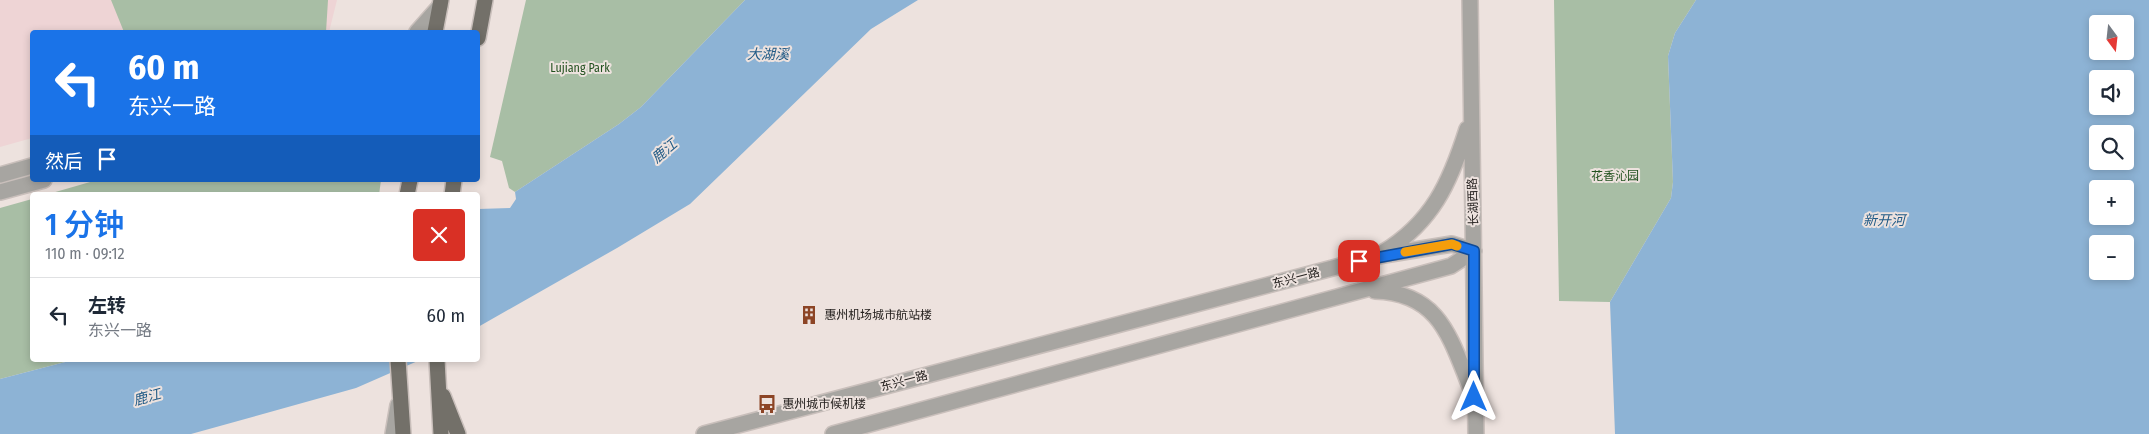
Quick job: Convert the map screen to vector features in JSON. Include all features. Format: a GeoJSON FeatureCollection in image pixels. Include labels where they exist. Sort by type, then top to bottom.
{"type":"FeatureCollection","features":[{"type":"Feature","properties":{"kind":"main road"},"geometry":{"type":"LineString","coordinates":[[479,30],[485,0]]}},
{"type":"Feature","properties":{"kind":"main road"},"geometry":{"type":"LineString","coordinates":[[434,30],[440,3]]}},
{"type":"Feature","properties":{"kind":"main road"},"geometry":{"type":"LineString","coordinates":[[398,362],[403,434]]}},
{"type":"Feature","properties":{"kind":"main road"},"geometry":{"type":"LineString","coordinates":[[437,365],[441,434]]}},
{"type":"Feature","properties":{"kind":"main road"},"geometry":{"type":"LineString","coordinates":[[437,365],[444,396],[458,434]]}},
{"type":"Feature","properties":{"kind":"street","name":"长湖西路"},"geometry":{"type":"LineString","coordinates":[[1470,0],[1470,118],[1476,434]]}},
{"type":"Feature","properties":{"kind":"street"},"geometry":{"type":"LineString","coordinates":[[419,30],[440,3]]}},
{"type":"Feature","properties":{"kind":"street"},"geometry":{"type":"LineString","coordinates":[[1378,256],[1408,235],[1433,208],[1449,179],[1470,118]]}},
{"type":"Feature","properties":{"kind":"street"},"geometry":{"type":"LineString","coordinates":[[0,175],[30,167]]}},
{"type":"Feature","properties":{"kind":"street"},"geometry":{"type":"LineString","coordinates":[[0,192],[37,182]]}},
{"type":"Feature","properties":{"kind":"street","name":"东兴一路"},"geometry":{"type":"LineString","coordinates":[[704,434],[1378,256],[1452,244],[1474,251]]}},
{"type":"Feature","properties":{"kind":"street"},"geometry":{"type":"LineString","coordinates":[[833,434],[1451,266],[1474,251]]}},
{"type":"Feature","properties":{"kind":"street"},"geometry":{"type":"LineString","coordinates":[[1362,290],[1394,291],[1417,300],[1435,314],[1450,338],[1474,397]]}},
{"type":"Feature","properties":{"kind":"street"},"geometry":{"type":"LineString","coordinates":[[393,434],[400,391]]}},
{"type":"Feature","properties":{"kind":"shaded area"},"geometry":{"type":"Polygon","coordinates":[[[0,0],[337,0],[330,30],[30,30],[30,139],[0,147],[0,0]]]}},
{"type":"Feature","properties":{"kind":"green space"},"geometry":{"type":"Polygon","coordinates":[[[111,0],[328,0],[326,30],[123,30],[111,0]]]}},
{"type":"Feature","properties":{"kind":"green space","name":"Lujiang Park"},"geometry":{"type":"Polygon","coordinates":[[[526,0],[745,0],[641,107],[619,124],[515,192],[509,188],[502,161],[490,157],[526,0]]]}},
{"type":"Feature","properties":{"kind":"green space","name":"花香沁园"},"geometry":{"type":"Polygon","coordinates":[[[1554,0],[1696,0],[1675,33],[1668,56],[1673,182],[1671,198],[1610,302],[1559,301],[1554,0]]]}},
{"type":"Feature","properties":{"kind":"green space"},"geometry":{"type":"Polygon","coordinates":[[[90,182],[381,182],[379,192],[55,192],[90,182]]]}},
{"type":"Feature","properties":{"kind":"green space"},"geometry":{"type":"Polygon","coordinates":[[[30,200],[30,362],[65,362],[0,379],[0,208],[30,200]]]}},
{"type":"Feature","properties":{"kind":"water","name":"大湖溪"},"geometry":{"type":"Polygon","coordinates":[[[745,0],[918,0],[871,29],[690,204],[480,326],[480,209],[510,208],[516,199],[515,192],[619,124],[641,107],[745,0]]]}},
{"type":"Feature","properties":{"kind":"water","name":"新开河"},"geometry":{"type":"Polygon","coordinates":[[[1696,0],[2149,0],[2149,434],[1615,434],[1610,302],[1671,198],[1673,182],[1668,56],[1675,33],[1696,0]]]}},
{"type":"Feature","properties":{"kind":"water","name":"鹿江"},"geometry":{"type":"Polygon","coordinates":[[[65,362],[415,362],[356,388],[191,434],[0,434],[0,379],[65,362]]]}},
{"type":"Feature","properties":{"kind":"slow traffic"},"geometry":{"type":"LineString","coordinates":[[1405,252],[1452,244],[1457,246]]}},
{"type":"Feature","properties":{"kind":"place","name":"惠州机场城市航站楼"},"geometry":{"type":"Point","coordinates":[809,315]}},
{"type":"Feature","properties":{"kind":"place","name":"惠州城市候机楼"},"geometry":{"type":"Point","coordinates":[767,404]}},
{"type":"Feature","properties":{"kind":"route"},"geometry":{"type":"LineString","coordinates":[[1359,261],[1378,256],[1452,244],[1474,251],[1474,397]]}}]}
